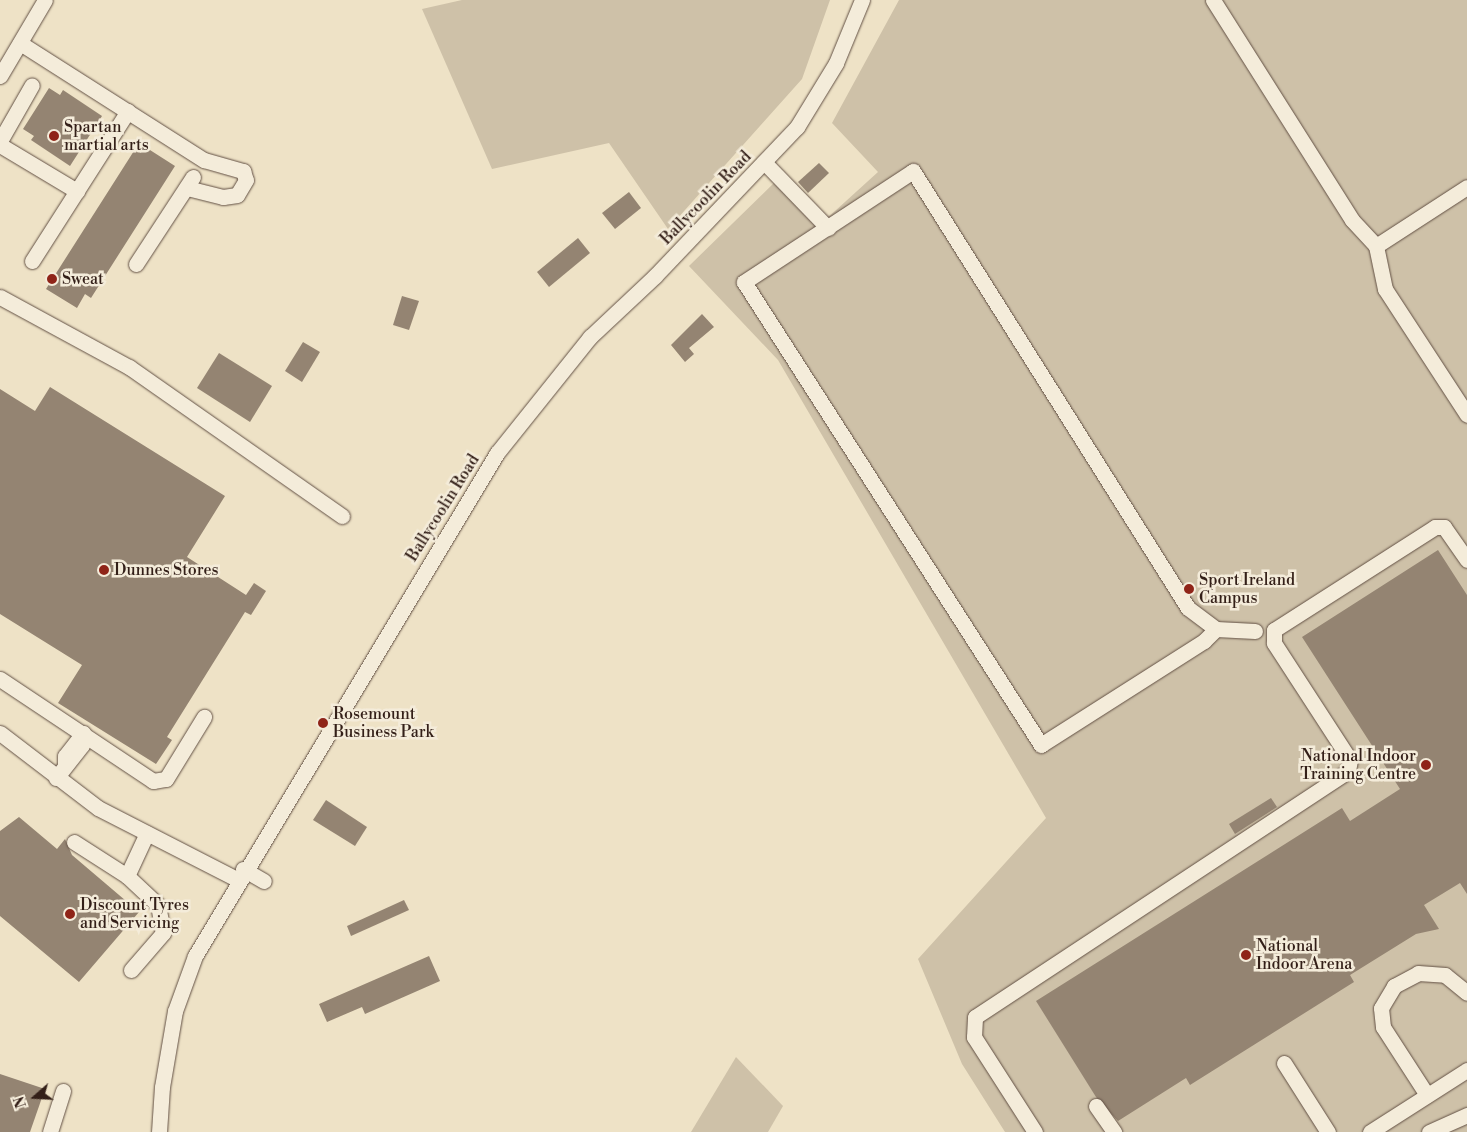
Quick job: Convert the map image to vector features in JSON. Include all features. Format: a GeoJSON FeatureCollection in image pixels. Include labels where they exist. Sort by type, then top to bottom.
{"type":"FeatureCollection","features":[{"type":"Feature","properties":{"kind":"street","name":"Ballycoolin Road"},"geometry":{"type":"LineString","coordinates":[[149,1132],[160,1102],[183,985],[240,874],[503,446],[590,337],[797,127],[836,63],[862,0]]}},
{"type":"Feature","properties":{"kind":"street"},"geometry":{"type":"LineString","coordinates":[[1213,0],[1352,220],[1376,246],[1385,289],[1467,415]]}},
{"type":"Feature","properties":{"kind":"street"},"geometry":{"type":"LineString","coordinates":[[0,76],[20,43],[38,2]]}},
{"type":"Feature","properties":{"kind":"street"},"geometry":{"type":"LineString","coordinates":[[20,43],[204,160],[244,171],[246,180],[237,195],[223,197],[190,183],[136,264]]}},
{"type":"Feature","properties":{"kind":"street"},"geometry":{"type":"LineString","coordinates":[[0,141],[32,85]]}},
{"type":"Feature","properties":{"kind":"street"},"geometry":{"type":"LineString","coordinates":[[32,262],[128,112]]}},
{"type":"Feature","properties":{"kind":"street"},"geometry":{"type":"LineString","coordinates":[[0,145],[77,192]]}},
{"type":"Feature","properties":{"kind":"street"},"geometry":{"type":"LineString","coordinates":[[764,162],[828,228]]}},
{"type":"Feature","properties":{"kind":"street"},"geometry":{"type":"LineString","coordinates":[[1216,629],[1204,641],[1041,745],[745,287],[748,278],[828,228],[913,171],[1188,608],[1216,629],[1255,631]]}},
{"type":"Feature","properties":{"kind":"street"},"geometry":{"type":"LineString","coordinates":[[1376,246],[1467,187]]}},
{"type":"Feature","properties":{"kind":"street"},"geometry":{"type":"LineString","coordinates":[[0,297],[129,367],[342,516]]}},
{"type":"Feature","properties":{"kind":"street"},"geometry":{"type":"LineString","coordinates":[[1035,1132],[974,1038],[975,1017],[1348,771],[1350,760],[1274,643],[1274,630],[1435,527],[1444,527],[1467,560]]}},
{"type":"Feature","properties":{"kind":"street"},"geometry":{"type":"LineString","coordinates":[[0,679],[160,782],[204,717]]}},
{"type":"Feature","properties":{"kind":"street"},"geometry":{"type":"LineString","coordinates":[[0,733],[56,778],[98,808],[147,833],[240,874],[264,882]]}},
{"type":"Feature","properties":{"kind":"street"},"geometry":{"type":"LineString","coordinates":[[56,778],[65,764],[82,745],[83,733]]}},
{"type":"Feature","properties":{"kind":"street"},"geometry":{"type":"LineString","coordinates":[[127,876],[147,833]]}},
{"type":"Feature","properties":{"kind":"street"},"geometry":{"type":"LineString","coordinates":[[74,842],[127,876],[158,905],[163,920],[163,933],[131,970]]}},
{"type":"Feature","properties":{"kind":"street"},"geometry":{"type":"LineString","coordinates":[[1427,1095],[1383,1027],[1384,1001],[1401,980],[1426,972],[1453,978],[1467,993]]}},
{"type":"Feature","properties":{"kind":"street"},"geometry":{"type":"LineString","coordinates":[[1284,1063],[1328,1132]]}},
{"type":"Feature","properties":{"kind":"street"},"geometry":{"type":"LineString","coordinates":[[1370,1132],[1467,1070]]}},
{"type":"Feature","properties":{"kind":"street"},"geometry":{"type":"LineString","coordinates":[[50,1132],[63,1091]]}},
{"type":"Feature","properties":{"kind":"street","name":"Ballycoolin Road"},"geometry":{"type":"LineString","coordinates":[[159,1132],[160,1102]]}},
{"type":"Feature","properties":{"kind":"street"},"geometry":{"type":"LineString","coordinates":[[1096,1106],[1114,1132]]}},
{"type":"Feature","properties":{"kind":"street"},"geometry":{"type":"LineString","coordinates":[[1429,1132],[1467,1115]]}},
{"type":"Feature","properties":{"kind":"shaded area"},"geometry":{"type":"Polygon","coordinates":[[[462,0],[830,0],[802,79],[668,229],[609,143],[492,169],[422,9],[462,0]]]}},
{"type":"Feature","properties":{"kind":"shaded area","name":"Sport Ireland Campus"},"geometry":{"type":"Polygon","coordinates":[[[899,0],[1467,0],[1467,1132],[1005,1132],[962,1064],[918,959],[1046,818],[778,360],[689,266],[778,179],[824,221],[878,172],[832,123],[899,0]]]}},
{"type":"Feature","properties":{"kind":"shaded area"},"geometry":{"type":"Polygon","coordinates":[[[736,1057],[783,1106],[768,1132],[691,1132],[736,1057]]]}},
{"type":"Feature","properties":{"kind":"building"},"geometry":{"type":"Polygon","coordinates":[[[49,88],[60,95],[63,90],[102,116],[70,166],[31,140],[34,136],[23,129],[49,88]]]}},
{"type":"Feature","properties":{"kind":"building"},"geometry":{"type":"Polygon","coordinates":[[[139,143],[175,166],[91,298],[85,294],[77,308],[46,289],[139,143]]]}},
{"type":"Feature","properties":{"kind":"building"},"geometry":{"type":"Polygon","coordinates":[[[819,163],[829,173],[808,193],[798,182],[819,163]]]}},
{"type":"Feature","properties":{"kind":"building"},"geometry":{"type":"Polygon","coordinates":[[[629,192],[641,208],[615,229],[602,213],[629,192]]]}},
{"type":"Feature","properties":{"kind":"building"},"geometry":{"type":"Polygon","coordinates":[[[578,238],[590,253],[549,287],[537,272],[578,238]]]}},
{"type":"Feature","properties":{"kind":"building"},"geometry":{"type":"Polygon","coordinates":[[[402,296],[419,301],[409,330],[393,325],[402,296]]]}},
{"type":"Feature","properties":{"kind":"building"},"geometry":{"type":"Polygon","coordinates":[[[702,314],[714,327],[689,348],[694,354],[685,362],[671,345],[702,314]]]}},
{"type":"Feature","properties":{"kind":"building"},"geometry":{"type":"Polygon","coordinates":[[[303,342],[320,352],[302,382],[285,371],[303,342]]]}},
{"type":"Feature","properties":{"kind":"building"},"geometry":{"type":"Polygon","coordinates":[[[219,353],[272,386],[250,422],[197,388],[219,353]]]}},
{"type":"Feature","properties":{"kind":"building","name":"Dunnes Stores"},"geometry":{"type":"Polygon","coordinates":[[[50,387],[225,496],[187,557],[246,595],[254,583],[266,591],[251,615],[245,612],[167,737],[172,740],[156,764],[58,703],[82,665],[0,614],[0,389],[35,411],[50,387]]]}},
{"type":"Feature","properties":{"kind":"building","name":"National Indoor Arena"},"geometry":{"type":"Polygon","coordinates":[[[1438,550],[1467,595],[1467,894],[1460,883],[1424,905],[1439,929],[1416,934],[1350,975],[1354,982],[1190,1085],[1186,1078],[1118,1121],[1096,1097],[1036,1001],[1342,808],[1350,821],[1400,789],[1302,637],[1438,550]]]}},
{"type":"Feature","properties":{"kind":"building"},"geometry":{"type":"Polygon","coordinates":[[[1271,798],[1277,807],[1235,834],[1229,824],[1271,798]]]}},
{"type":"Feature","properties":{"kind":"building"},"geometry":{"type":"Polygon","coordinates":[[[326,800],[367,827],[355,846],[313,820],[326,800]]]}},
{"type":"Feature","properties":{"kind":"building","name":"Discount Tyres and Servicing"},"geometry":{"type":"Polygon","coordinates":[[[19,817],[57,849],[65,839],[72,855],[139,912],[79,982],[0,916],[0,831],[19,817]]]}},
{"type":"Feature","properties":{"kind":"building"},"geometry":{"type":"Polygon","coordinates":[[[404,900],[409,910],[351,936],[347,926],[404,900]]]}},
{"type":"Feature","properties":{"kind":"building"},"geometry":{"type":"Polygon","coordinates":[[[429,956],[440,981],[365,1014],[362,1007],[327,1022],[319,1004],[429,956]]]}},
{"type":"Feature","properties":{"kind":"building"},"geometry":{"type":"Polygon","coordinates":[[[0,1074],[45,1089],[30,1132],[0,1132],[0,1074]]]}},
{"type":"Feature","properties":{"kind":"place","name":"Spartan martial arts"},"geometry":{"type":"Point","coordinates":[54,136]}},
{"type":"Feature","properties":{"kind":"place","name":"Sweat"},"geometry":{"type":"Point","coordinates":[52,279]}},
{"type":"Feature","properties":{"kind":"place","name":"Dunnes Stores"},"geometry":{"type":"Point","coordinates":[104,570]}},
{"type":"Feature","properties":{"kind":"place","name":"Sport Ireland Campus"},"geometry":{"type":"Point","coordinates":[1189,589]}},
{"type":"Feature","properties":{"kind":"place","name":"Rosemount Business Park"},"geometry":{"type":"Point","coordinates":[323,723]}},
{"type":"Feature","properties":{"kind":"place","name":"National Indoor Training Centre"},"geometry":{"type":"Point","coordinates":[1426,765]}},
{"type":"Feature","properties":{"kind":"place","name":"Discount Tyres and Servicing"},"geometry":{"type":"Point","coordinates":[70,914]}},
{"type":"Feature","properties":{"kind":"place","name":"National Indoor Arena"},"geometry":{"type":"Point","coordinates":[1246,955]}}]}
